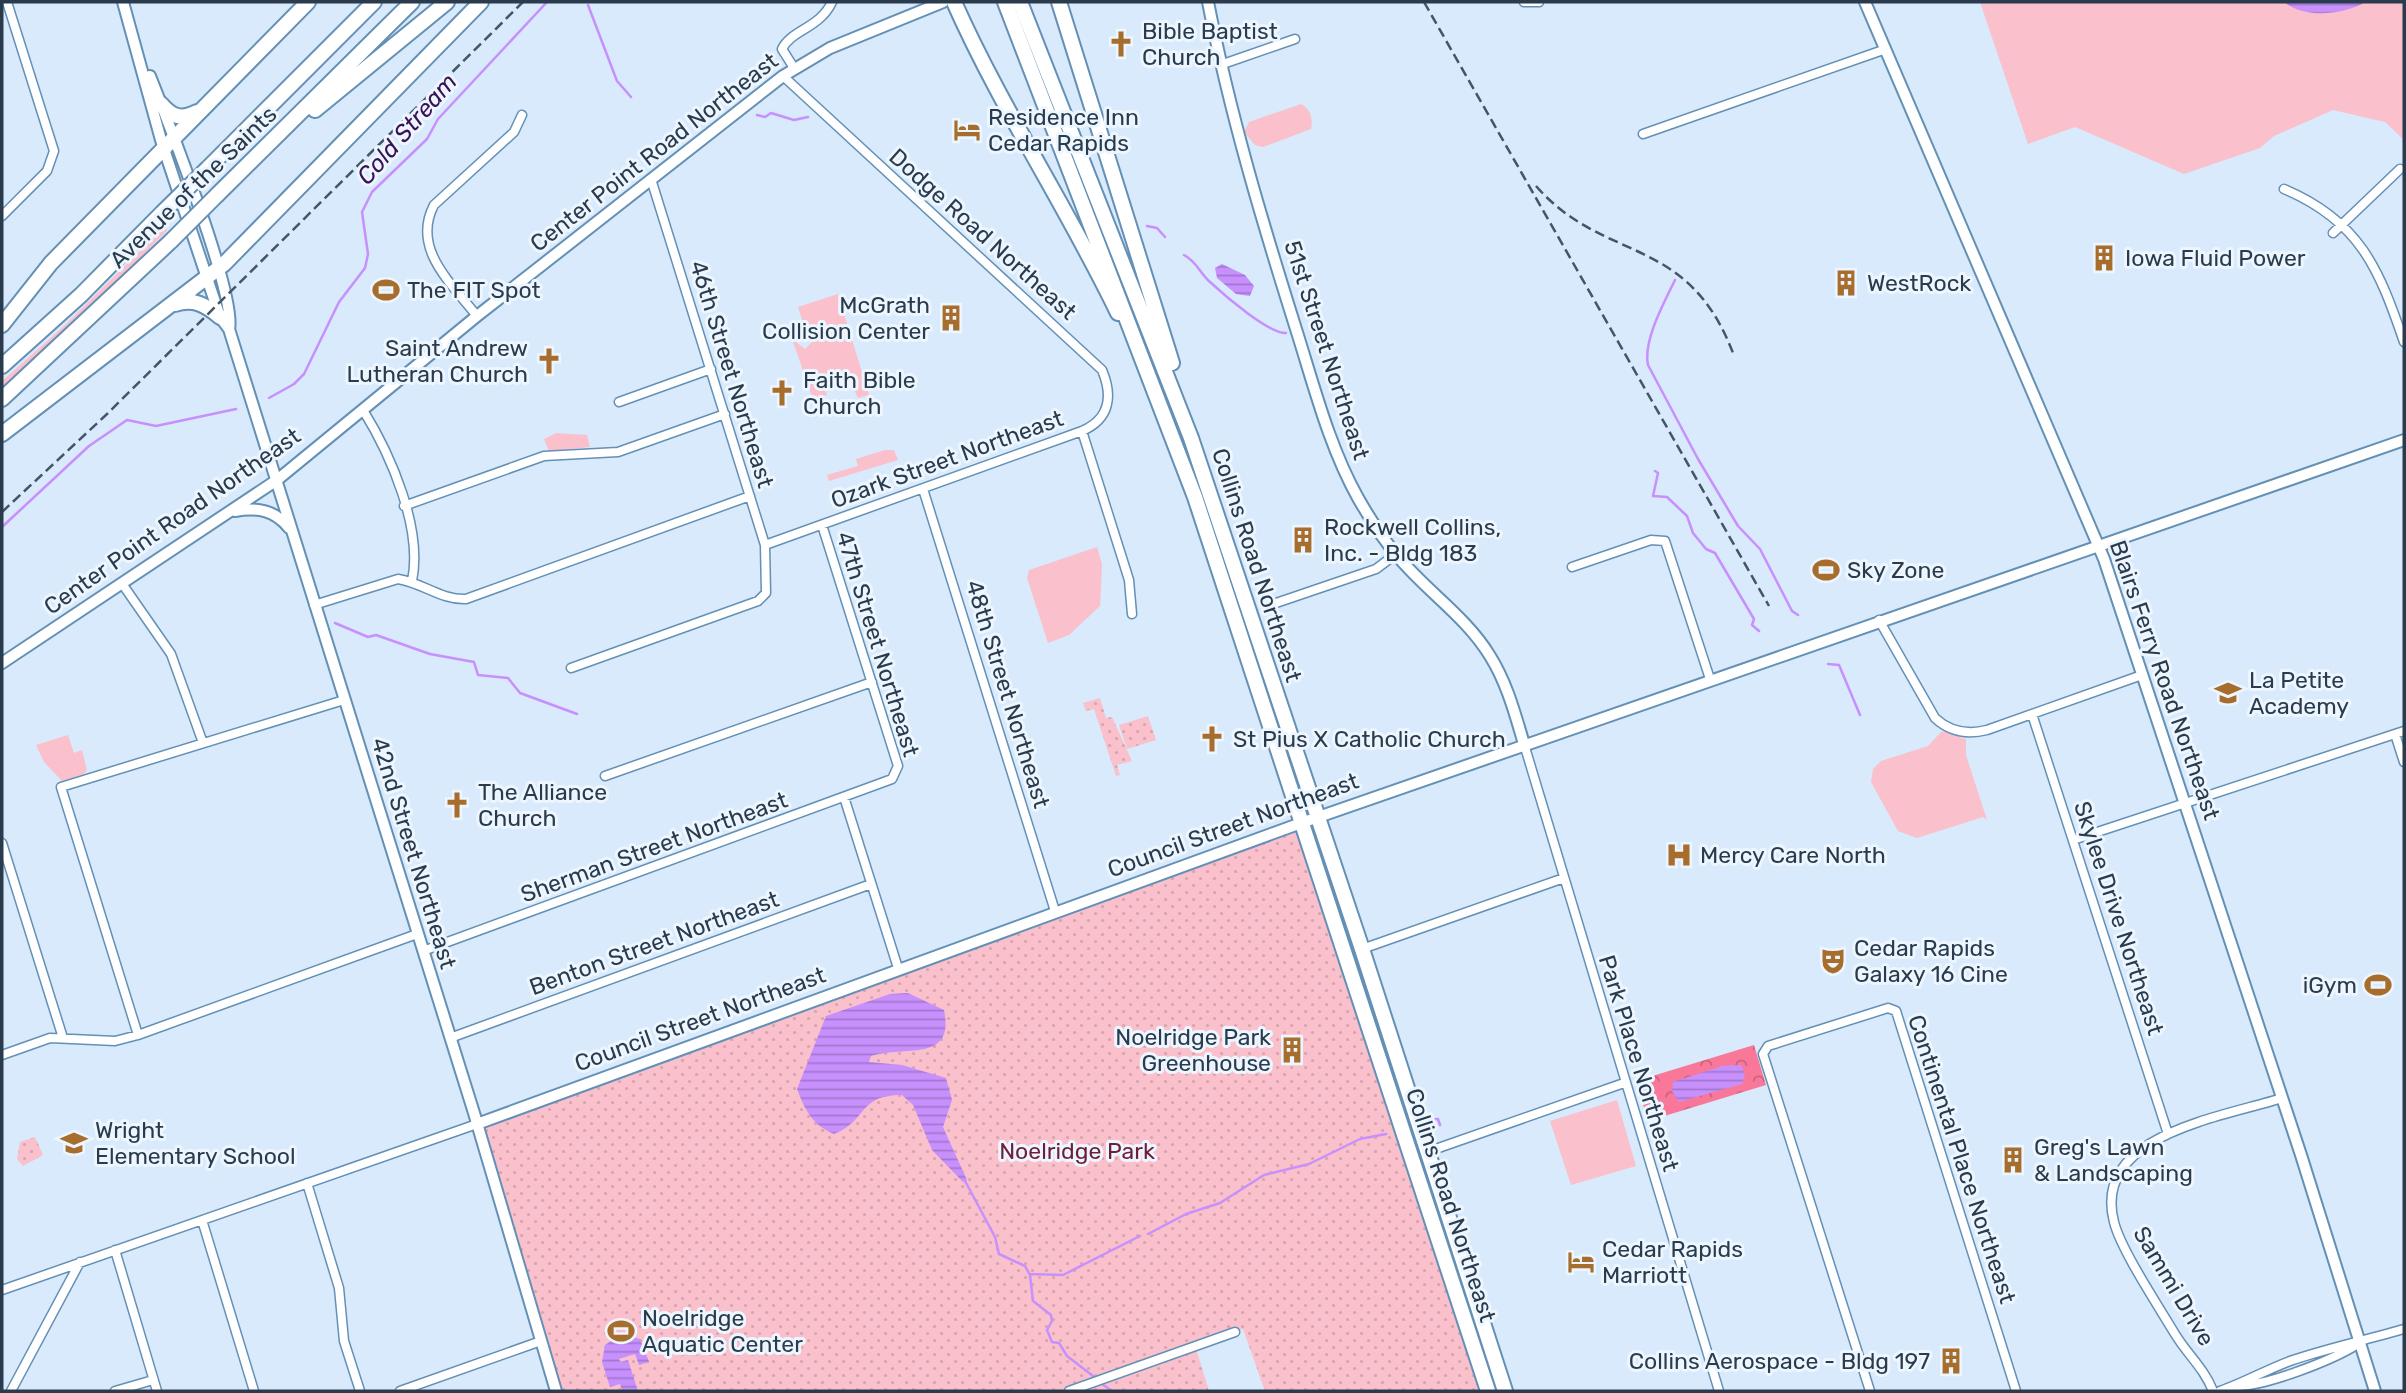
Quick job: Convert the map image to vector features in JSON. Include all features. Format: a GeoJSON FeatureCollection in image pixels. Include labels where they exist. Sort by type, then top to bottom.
{"type":"FeatureCollection","features":[{"type":"Feature","properties":{"kind":"highway"},"geometry":{"type":"LineString","coordinates":[[2,326],[51,263],[308,2]]}},
{"type":"Feature","properties":{"kind":"highway","name":"Avenue of the Saints"},"geometry":{"type":"LineString","coordinates":[[2,366],[81,295],[372,2]]}},
{"type":"Feature","properties":{"kind":"highway","name":"Avenue of the Saints"},"geometry":{"type":"LineString","coordinates":[[2,399],[255,160],[412,2]]}},
{"type":"Feature","properties":{"kind":"highway"},"geometry":{"type":"LineString","coordinates":[[255,160],[447,2]]}},
{"type":"Feature","properties":{"kind":"highway"},"geometry":{"type":"LineString","coordinates":[[2,434],[212,274],[481,2]]}},
{"type":"Feature","properties":{"kind":"highway"},"geometry":{"type":"LineString","coordinates":[[954,2],[1014,126],[1107,290],[1195,498]]}},
{"type":"Feature","properties":{"kind":"highway"},"geometry":{"type":"LineString","coordinates":[[1059,2],[1183,399],[1191,439]]}},
{"type":"Feature","properties":{"kind":"highway","name":"Collins Road Northeast"},"geometry":{"type":"LineString","coordinates":[[1010,3],[1195,498],[1310,819],[1362,949],[1505,1391]]}},
{"type":"Feature","properties":{"kind":"highway","name":"Collins Road Northeast"},"geometry":{"type":"LineString","coordinates":[[1010,3],[1191,439],[1310,819],[1371,1034],[1488,1391]]}},
{"type":"Feature","properties":{"kind":"highway"},"geometry":{"type":"LineString","coordinates":[[161,104],[175,116],[185,118],[198,111]]}},
{"type":"Feature","properties":{"kind":"highway"},"geometry":{"type":"LineString","coordinates":[[170,306],[194,302],[205,306],[224,323]]}},
{"type":"Feature","properties":{"kind":"highway","name":"Collins Road Northeast"},"geometry":{"type":"LineString","coordinates":[[1371,1034],[1385,1058],[1416,1148],[1427,1152]]}},
{"type":"Feature","properties":{"kind":"street"},"geometry":{"type":"LineString","coordinates":[[2,216],[52,163],[52,141],[6,2]]}},
{"type":"Feature","properties":{"kind":"street","name":"42nd Street Northeast"},"geometry":{"type":"LineString","coordinates":[[123,2],[212,274],[224,323],[277,480],[477,1124],[556,1391]]}},
{"type":"Feature","properties":{"kind":"street"},"geometry":{"type":"LineString","coordinates":[[794,68],[782,49],[785,42],[821,20],[832,2]]}},
{"type":"Feature","properties":{"kind":"street","name":"Center Point Road Northeast"},"geometry":{"type":"LineString","coordinates":[[2,663],[277,480],[477,316],[794,68],[855,37],[943,2]]}},
{"type":"Feature","properties":{"kind":"street","name":"51st Street Northeast"},"geometry":{"type":"LineString","coordinates":[[1208,2],[1220,65],[1252,187],[1326,423],[1358,498],[1396,554],[1475,635],[1489,654],[1503,680],[1524,744]]}},
{"type":"Feature","properties":{"kind":"street"},"geometry":{"type":"LineString","coordinates":[[1524,2],[1539,2]]}},
{"type":"Feature","properties":{"kind":"street","name":"Blairs Ferry Road Northeast"},"geometry":{"type":"LineString","coordinates":[[1865,2],[2097,545],[2282,1098],[2375,1391]]}},
{"type":"Feature","properties":{"kind":"street"},"geometry":{"type":"LineString","coordinates":[[2,18],[11,15]]}},
{"type":"Feature","properties":{"kind":"street"},"geometry":{"type":"LineString","coordinates":[[1220,65],[1295,39]]}},
{"type":"Feature","properties":{"kind":"street","name":"42nd Street Northeast"},"geometry":{"type":"LineString","coordinates":[[138,49],[161,104],[169,142]]}},
{"type":"Feature","properties":{"kind":"street"},"geometry":{"type":"LineString","coordinates":[[1643,134],[1885,49]]}},
{"type":"Feature","properties":{"kind":"street","name":"Dodge Road Northeast"},"geometry":{"type":"LineString","coordinates":[[783,76],[1102,370],[1110,396],[1105,411],[1093,426],[1082,431]]}},
{"type":"Feature","properties":{"kind":"street"},"geometry":{"type":"LineString","coordinates":[[477,316],[431,256],[427,242],[427,221],[434,205],[514,132],[522,115]]}},
{"type":"Feature","properties":{"kind":"street"},"geometry":{"type":"LineString","coordinates":[[2333,233],[2400,169]]}},
{"type":"Feature","properties":{"kind":"street","name":"46th Street Northeast"},"geometry":{"type":"LineString","coordinates":[[571,668],[758,601],[766,593],[765,545],[651,179]]}},
{"type":"Feature","properties":{"kind":"street"},"geometry":{"type":"LineString","coordinates":[[2284,189],[2324,208],[2342,224],[2371,258],[2402,328],[2404,342]]}},
{"type":"Feature","properties":{"kind":"street"},"geometry":{"type":"LineString","coordinates":[[619,402],[711,369]]}},
{"type":"Feature","properties":{"kind":"street"},"geometry":{"type":"LineString","coordinates":[[363,410],[385,448],[415,541],[412,581]]}},
{"type":"Feature","properties":{"kind":"street"},"geometry":{"type":"LineString","coordinates":[[404,506],[544,456],[618,452],[725,414]]}},
{"type":"Feature","properties":{"kind":"street","name":"Ozark Street Northeast"},"geometry":{"type":"LineString","coordinates":[[765,545],[1082,431],[1129,580],[1132,614]]}},
{"type":"Feature","properties":{"kind":"street","name":"Council Street Northeast"},"geometry":{"type":"LineString","coordinates":[[2,1290],[477,1124],[1310,819],[2404,440]]}},
{"type":"Feature","properties":{"kind":"street","name":"48th Street Northeast"},"geometry":{"type":"LineString","coordinates":[[923,489],[1055,911]]}},
{"type":"Feature","properties":{"kind":"street"},"geometry":{"type":"LineString","coordinates":[[314,605],[382,582],[412,581],[446,598],[466,598],[750,496]]}},
{"type":"Feature","properties":{"kind":"street"},"geometry":{"type":"LineString","coordinates":[[229,513],[250,509],[265,511],[279,517],[292,533]]}},
{"type":"Feature","properties":{"kind":"street","name":"47th Street Northeast"},"geometry":{"type":"LineString","coordinates":[[822,525],[898,766],[896,774]]}},
{"type":"Feature","properties":{"kind":"street"},"geometry":{"type":"LineString","coordinates":[[1572,567],[1651,540],[1665,541],[1710,679]]}},
{"type":"Feature","properties":{"kind":"street"},"geometry":{"type":"LineString","coordinates":[[1276,603],[1376,569],[1396,554]]}},
{"type":"Feature","properties":{"kind":"street"},"geometry":{"type":"LineString","coordinates":[[122,585],[171,654],[202,744]]}},
{"type":"Feature","properties":{"kind":"street"},"geometry":{"type":"LineString","coordinates":[[1879,620],[1935,718],[1947,727],[1972,733],[2142,675]]}},
{"type":"Feature","properties":{"kind":"street"},"geometry":{"type":"LineString","coordinates":[[605,776],[872,682]]}},
{"type":"Feature","properties":{"kind":"street"},"geometry":{"type":"LineString","coordinates":[[138,1035],[61,787],[344,700]]}},
{"type":"Feature","properties":{"kind":"street","name":"Skylee Drive Northeast"},"geometry":{"type":"LineString","coordinates":[[2032,714],[2168,1134]]}},
{"type":"Feature","properties":{"kind":"street"},"geometry":{"type":"LineString","coordinates":[[2073,840],[2404,731]]}},
{"type":"Feature","properties":{"kind":"street"},"geometry":{"type":"LineString","coordinates":[[2395,734],[2404,762]]}},
{"type":"Feature","properties":{"kind":"street","name":"Park Place Northeast"},"geometry":{"type":"LineString","coordinates":[[1524,744],[1719,1391]]}},
{"type":"Feature","properties":{"kind":"street","name":"Sherman Street Northeast"},"geometry":{"type":"LineString","coordinates":[[423,951],[844,797],[892,779],[896,774]]}},
{"type":"Feature","properties":{"kind":"street"},"geometry":{"type":"LineString","coordinates":[[844,797],[898,968]]}},
{"type":"Feature","properties":{"kind":"street"},"geometry":{"type":"LineString","coordinates":[[2,843],[63,1038]]}},
{"type":"Feature","properties":{"kind":"street"},"geometry":{"type":"LineString","coordinates":[[1362,949],[1563,878]]}},
{"type":"Feature","properties":{"kind":"street","name":"Benton Street Northeast"},"geometry":{"type":"LineString","coordinates":[[450,1038],[871,884]]}},
{"type":"Feature","properties":{"kind":"street"},"geometry":{"type":"LineString","coordinates":[[2,1055],[50,1038],[115,1041],[138,1035],[417,934]]}},
{"type":"Feature","properties":{"kind":"street","name":"Continental Place Northeast"},"geometry":{"type":"LineString","coordinates":[[1870,1391],[1763,1054],[1768,1046],[1888,1008],[1896,1011],[2016,1391]]}},
{"type":"Feature","properties":{"kind":"street"},"geometry":{"type":"LineString","coordinates":[[1427,1152],[1624,1083]]}},
{"type":"Feature","properties":{"kind":"street","name":"Sammi Drive"},"geometry":{"type":"LineString","coordinates":[[2213,1391],[2205,1373],[2176,1335],[2121,1239],[2111,1206],[2118,1174],[2138,1149],[2168,1134],[2282,1098]]}},
{"type":"Feature","properties":{"kind":"street"},"geometry":{"type":"LineString","coordinates":[[307,1183],[339,1288],[344,1341],[360,1391]]}},
{"type":"Feature","properties":{"kind":"street"},"geometry":{"type":"LineString","coordinates":[[202,1220],[254,1391]]}},
{"type":"Feature","properties":{"kind":"street"},"geometry":{"type":"LineString","coordinates":[[115,1250],[157,1391]]}},
{"type":"Feature","properties":{"kind":"street"},"geometry":{"type":"LineString","coordinates":[[11,1391],[80,1262]]}},
{"type":"Feature","properties":{"kind":"street"},"geometry":{"type":"LineString","coordinates":[[2220,1391],[2233,1386],[2256,1384],[2343,1353],[2361,1342],[2404,1329]]}},
{"type":"Feature","properties":{"kind":"street"},"geometry":{"type":"LineString","coordinates":[[1069,1391],[1235,1332]]}},
{"type":"Feature","properties":{"kind":"street"},"geometry":{"type":"LineString","coordinates":[[400,1391],[541,1341]]}},
{"type":"Feature","properties":{"kind":"street"},"geometry":{"type":"LineString","coordinates":[[115,1391],[153,1380]]}},
{"type":"Feature","properties":{"kind":"green space"},"geometry":{"type":"Polygon","coordinates":[[[1980,2],[2404,2],[2404,140],[2385,122],[2333,110],[2274,136],[2260,148],[2184,174],[2075,127],[2028,144],[1980,2]]]}},
{"type":"Feature","properties":{"kind":"green space"},"geometry":{"type":"Polygon","coordinates":[[[1301,104],[1310,115],[1311,129],[1263,147],[1255,145],[1244,132],[1249,122],[1301,104]]]}},
{"type":"Feature","properties":{"kind":"green space"},"geometry":{"type":"Polygon","coordinates":[[[165,226],[167,231],[54,342],[2,387],[2,381],[63,327],[165,226]]]}},
{"type":"Feature","properties":{"kind":"green space"},"geometry":{"type":"Polygon","coordinates":[[[838,294],[869,395],[858,398],[849,379],[825,387],[827,395],[813,399],[792,339],[805,349],[814,340],[807,334],[798,307],[838,294]]]}},
{"type":"Feature","properties":{"kind":"green space"},"geometry":{"type":"Polygon","coordinates":[[[556,433],[587,435],[590,447],[549,451],[544,439],[556,433]]]}},
{"type":"Feature","properties":{"kind":"green space"},"geometry":{"type":"Polygon","coordinates":[[[894,450],[898,460],[829,481],[827,475],[858,466],[856,459],[894,450]]]}},
{"type":"Feature","properties":{"kind":"green space"},"geometry":{"type":"Polygon","coordinates":[[[1097,547],[1102,564],[1100,606],[1069,635],[1048,643],[1027,578],[1029,570],[1097,547]]]}},
{"type":"Feature","properties":{"kind":"green space"},"geometry":{"type":"Polygon","coordinates":[[[1100,698],[1106,718],[1112,717],[1132,761],[1117,765],[1120,775],[1116,776],[1094,709],[1086,711],[1083,703],[1100,698]]]}},
{"type":"Feature","properties":{"kind":"green space"},"geometry":{"type":"Polygon","coordinates":[[[1148,716],[1156,740],[1127,749],[1119,725],[1148,716]]]}},
{"type":"Feature","properties":{"kind":"green space"},"geometry":{"type":"Polygon","coordinates":[[[1942,731],[1966,739],[1966,755],[1987,820],[1983,817],[1917,838],[1898,831],[1871,782],[1873,769],[1881,761],[1928,746],[1942,731]]]}},
{"type":"Feature","properties":{"kind":"green space"},"geometry":{"type":"Polygon","coordinates":[[[68,735],[74,753],[82,750],[87,770],[84,774],[62,781],[44,762],[36,745],[68,735]]]}},
{"type":"Feature","properties":{"kind":"green space","name":"Noelridge Park"},"geometry":{"type":"Polygon","coordinates":[[[1304,822],[1488,1391],[1265,1391],[1243,1329],[1209,1341],[1197,1352],[1209,1391],[1092,1391],[1090,1384],[1069,1391],[556,1391],[477,1124],[1304,822]]]}},
{"type":"Feature","properties":{"kind":"green space"},"geometry":{"type":"Polygon","coordinates":[[[1754,1045],[1766,1085],[1648,1121],[1636,1081],[1754,1045]]]}},
{"type":"Feature","properties":{"kind":"green space"},"geometry":{"type":"Polygon","coordinates":[[[1617,1100],[1636,1166],[1571,1185],[1550,1121],[1617,1100]]]}},
{"type":"Feature","properties":{"kind":"green space"},"geometry":{"type":"Polygon","coordinates":[[[35,1137],[43,1155],[23,1166],[17,1159],[20,1142],[35,1137]]]}},
{"type":"Feature","properties":{"kind":"shaded area"},"geometry":{"type":"Polygon","coordinates":[[[2284,2],[2366,2],[2346,10],[2313,13],[2284,2]]]}},
{"type":"Feature","properties":{"kind":"shaded area"},"geometry":{"type":"Polygon","coordinates":[[[1222,264],[1245,275],[1254,286],[1250,296],[1236,294],[1217,278],[1215,268],[1222,264]]]}},
{"type":"Feature","properties":{"kind":"shaded area"},"geometry":{"type":"Polygon","coordinates":[[[908,993],[944,1010],[945,1027],[942,1038],[935,1045],[924,1049],[871,1056],[869,1062],[902,1065],[946,1078],[952,1100],[943,1127],[967,1180],[963,1182],[932,1150],[913,1105],[902,1095],[877,1099],[845,1129],[834,1134],[810,1116],[797,1089],[826,1016],[890,994],[908,993]]]}},
{"type":"Feature","properties":{"kind":"shaded area"},"geometry":{"type":"Polygon","coordinates":[[[1741,1065],[1745,1074],[1742,1084],[1679,1102],[1672,1091],[1673,1082],[1722,1066],[1741,1065]]]}},
{"type":"Feature","properties":{"kind":"shaded area"},"geometry":{"type":"Polygon","coordinates":[[[621,1334],[640,1339],[649,1362],[639,1365],[635,1354],[619,1359],[620,1362],[628,1360],[638,1391],[622,1391],[620,1384],[610,1387],[602,1362],[605,1345],[621,1334]]]}},
{"type":"Feature","properties":{"kind":"waterway","name":"Cold Stream"},"geometry":{"type":"LineString","coordinates":[[269,398],[294,384],[304,374],[339,302],[365,268],[368,254],[362,212],[372,192],[427,139],[438,119],[547,2]]}},
{"type":"Feature","properties":{"kind":"waterway"},"geometry":{"type":"LineString","coordinates":[[588,5],[617,81],[631,97]]}},
{"type":"Feature","properties":{"kind":"waterway"},"geometry":{"type":"LineString","coordinates":[[757,115],[765,117],[771,113],[794,120],[808,117]]}},
{"type":"Feature","properties":{"kind":"waterway"},"geometry":{"type":"LineString","coordinates":[[1147,226],[1157,228],[1165,237]]}},
{"type":"Feature","properties":{"kind":"waterway"},"geometry":{"type":"LineString","coordinates":[[1184,255],[1192,260],[1225,296],[1247,313],[1278,332],[1286,333]]}},
{"type":"Feature","properties":{"kind":"waterway"},"geometry":{"type":"LineString","coordinates":[[1675,280],[1651,333],[1648,365],[1698,459],[1738,526],[1760,549],[1792,611],[1798,615]]}},
{"type":"Feature","properties":{"kind":"waterway"},"geometry":{"type":"LineString","coordinates":[[1316,341],[1324,341]]}},
{"type":"Feature","properties":{"kind":"waterway","name":"Cold Stream"},"geometry":{"type":"LineString","coordinates":[[2,527],[89,446],[127,420],[156,426],[236,409]]}},
{"type":"Feature","properties":{"kind":"waterway"},"geometry":{"type":"LineString","coordinates":[[1655,471],[1658,473],[1653,496],[1667,497],[1687,516],[1693,533],[1706,549],[1715,553],[1754,619],[1752,625],[1759,631]]}},
{"type":"Feature","properties":{"kind":"waterway"},"geometry":{"type":"LineString","coordinates":[[335,623],[368,637],[376,635],[430,654],[474,662],[478,675],[508,678],[520,693],[577,714]]}},
{"type":"Feature","properties":{"kind":"waterway"},"geometry":{"type":"LineString","coordinates":[[1828,664],[1839,665],[1860,715]]}},
{"type":"Feature","properties":{"kind":"waterway"},"geometry":{"type":"LineString","coordinates":[[1428,1120],[1438,1119],[1440,1125]]}},
{"type":"Feature","properties":{"kind":"waterway"},"geometry":{"type":"LineString","coordinates":[[1148,1234],[1186,1214],[1220,1203],[1264,1175],[1309,1164],[1360,1139],[1386,1134]]}},
{"type":"Feature","properties":{"kind":"waterway"},"geometry":{"type":"LineString","coordinates":[[964,1179],[995,1237],[999,1254],[1025,1266],[1030,1275],[1033,1301],[1051,1315],[1052,1321],[1047,1330],[1052,1342],[1059,1343],[1067,1356],[1093,1376]]}},
{"type":"Feature","properties":{"kind":"waterway"},"geometry":{"type":"LineString","coordinates":[[1030,1274],[1063,1275],[1140,1236]]}},
{"type":"Feature","properties":{"kind":"waterway"},"geometry":{"type":"LineString","coordinates":[[1102,1384],[1112,1391]]}},
{"type":"Feature","properties":{"kind":"railway"},"geometry":{"type":"LineString","coordinates":[[2,512],[107,414],[523,2]]}},
{"type":"Feature","properties":{"kind":"railway"},"geometry":{"type":"LineString","coordinates":[[1424,2],[1769,606]]}},
{"type":"Feature","properties":{"kind":"railway"},"geometry":{"type":"LineString","coordinates":[[1536,186],[1562,211],[1589,228],[1668,268],[1692,287],[1714,315],[1733,353]]}},
{"type":"Feature","properties":{"kind":"place","name":"Bible Baptist Church"},"geometry":{"type":"Point","coordinates":[1121,44]}},
{"type":"Feature","properties":{"kind":"place","name":"Residence Inn Cedar Rapids"},"geometry":{"type":"Point","coordinates":[967,130]}},
{"type":"Feature","properties":{"kind":"place","name":"Iowa Fluid Power"},"geometry":{"type":"Point","coordinates":[2104,258]}},
{"type":"Feature","properties":{"kind":"place","name":"WestRock"},"geometry":{"type":"Point","coordinates":[1846,283]}},
{"type":"Feature","properties":{"kind":"place","name":"The FIT Spot"},"geometry":{"type":"Point","coordinates":[386,290]}},
{"type":"Feature","properties":{"kind":"place","name":"McGrath Collision Center"},"geometry":{"type":"Point","coordinates":[951,318]}},
{"type":"Feature","properties":{"kind":"place","name":"Saint Andrew Lutheran Church"},"geometry":{"type":"Point","coordinates":[549,361]}},
{"type":"Feature","properties":{"kind":"place","name":"Faith Bible Church"},"geometry":{"type":"Point","coordinates":[782,393]}},
{"type":"Feature","properties":{"kind":"place","name":"Rockwell Collins, Inc. - Bldg 183"},"geometry":{"type":"Point","coordinates":[1303,540]}},
{"type":"Feature","properties":{"kind":"place","name":"Sky Zone"},"geometry":{"type":"Point","coordinates":[1826,570]}},
{"type":"Feature","properties":{"kind":"place","name":"La Petite Academy"},"geometry":{"type":"Point","coordinates":[2228,693]}},
{"type":"Feature","properties":{"kind":"place","name":"St Pius X Catholic Church"},"geometry":{"type":"Point","coordinates":[1212,739]}},
{"type":"Feature","properties":{"kind":"place","name":"The Alliance Church"},"geometry":{"type":"Point","coordinates":[457,805]}},
{"type":"Feature","properties":{"kind":"place","name":"Mercy Care North"},"geometry":{"type":"Point","coordinates":[1679,855]}},
{"type":"Feature","properties":{"kind":"place","name":"Cedar Rapids Galaxy 16 Cine"},"geometry":{"type":"Point","coordinates":[1833,961]}},
{"type":"Feature","properties":{"kind":"place","name":"iGym"},"geometry":{"type":"Point","coordinates":[2378,985]}},
{"type":"Feature","properties":{"kind":"place","name":"Noelridge Park Greenhouse"},"geometry":{"type":"Point","coordinates":[1292,1050]}},
{"type":"Feature","properties":{"kind":"place","name":"Wright Elementary School"},"geometry":{"type":"Point","coordinates":[74,1143]}},
{"type":"Feature","properties":{"kind":"place","name":"Greg's Lawn & Landscaping"},"geometry":{"type":"Point","coordinates":[2013,1160]}},
{"type":"Feature","properties":{"kind":"place","name":"Cedar Rapids Marriott"},"geometry":{"type":"Point","coordinates":[1581,1262]}},
{"type":"Feature","properties":{"kind":"place","name":"Noelridge Aquatic Center"},"geometry":{"type":"Point","coordinates":[621,1331]}},
{"type":"Feature","properties":{"kind":"place","name":"Collins Aerospace - Bldg 197"},"geometry":{"type":"Point","coordinates":[1951,1361]}}]}
